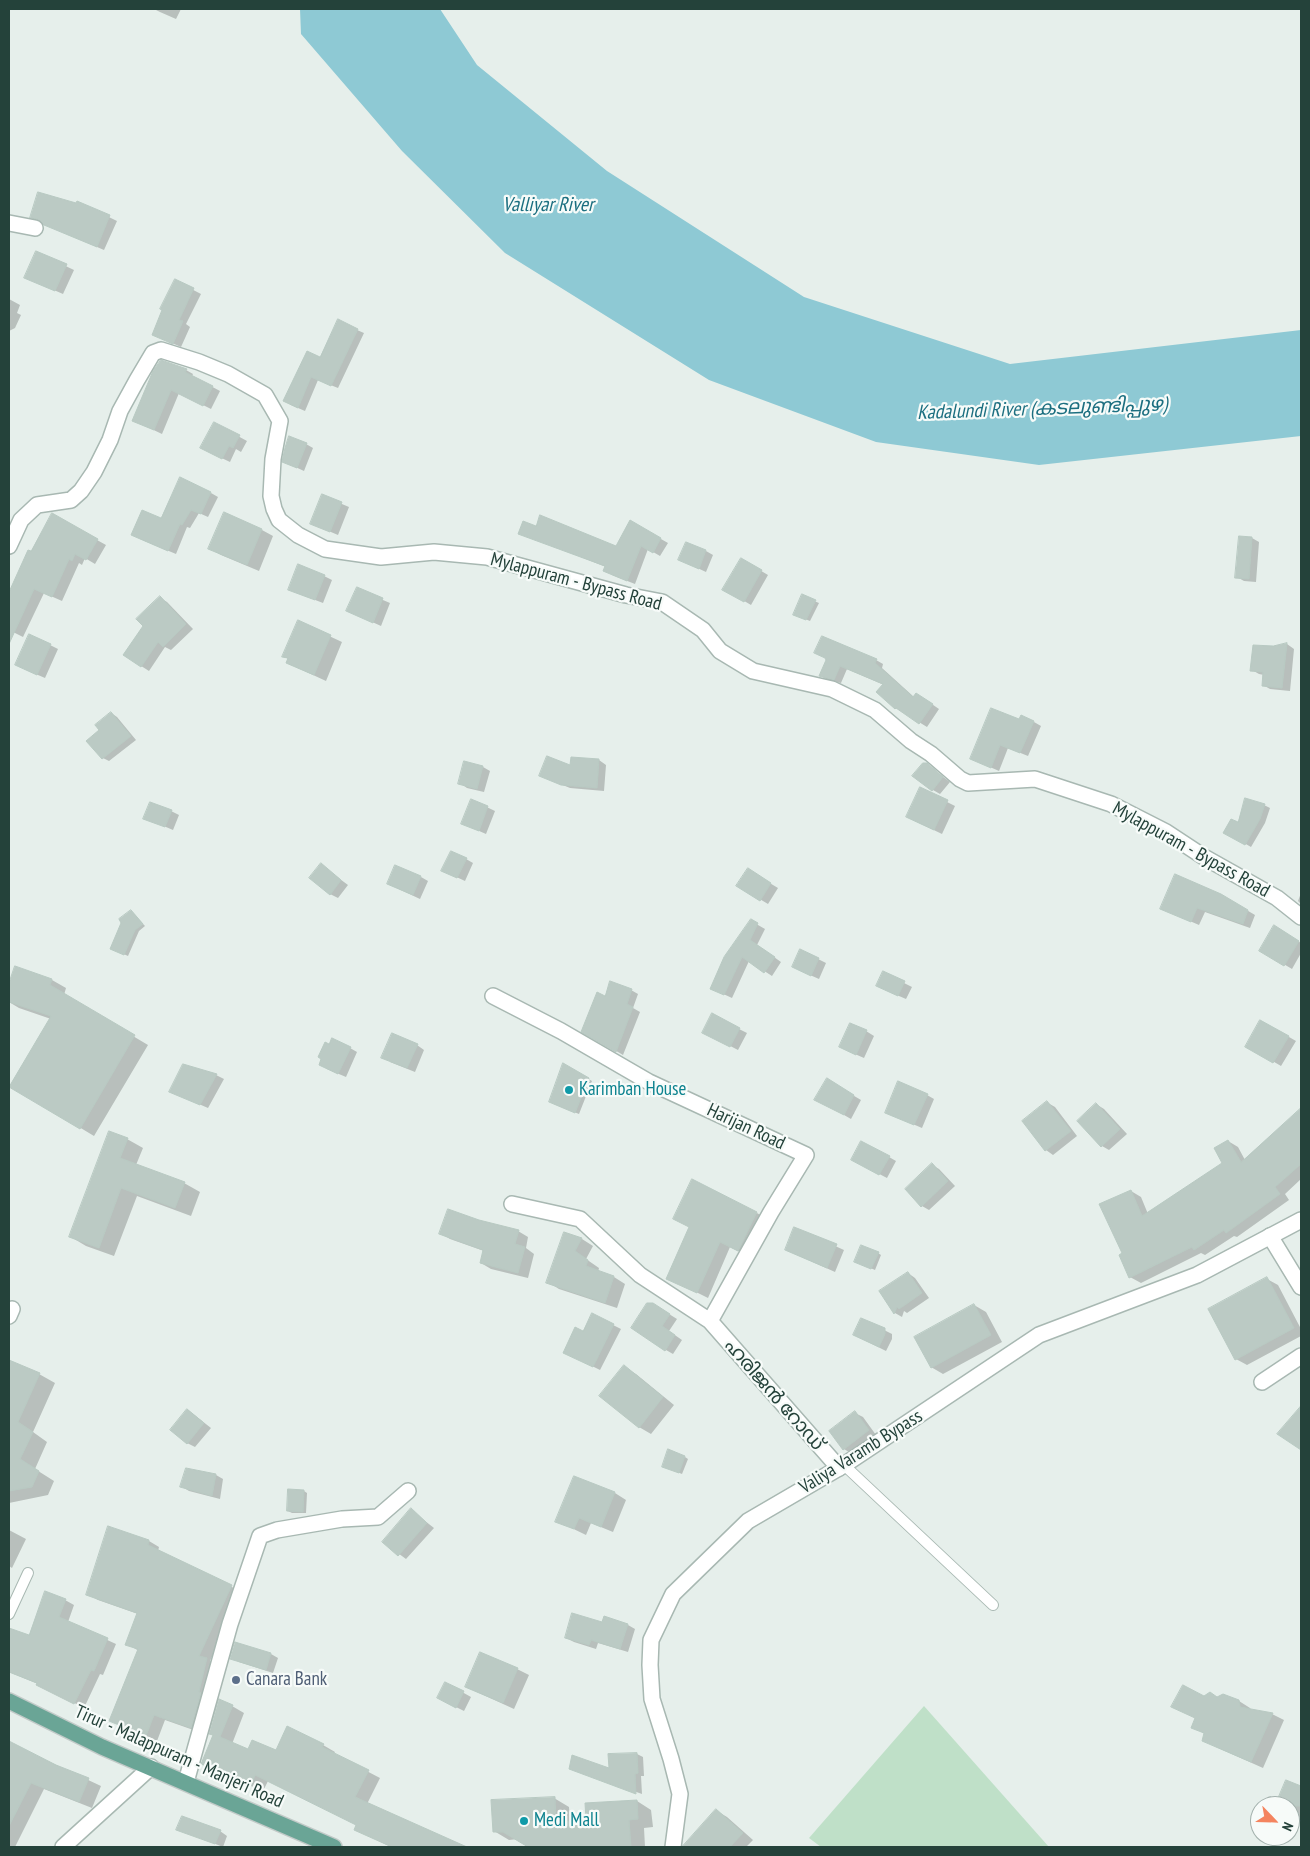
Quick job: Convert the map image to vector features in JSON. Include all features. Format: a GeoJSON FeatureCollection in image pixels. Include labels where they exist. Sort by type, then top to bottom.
{"type":"FeatureCollection","features":[{"type":"Feature","properties":{"kind":"main road","name":"Tirur - Malappuram - Manjeri Road"},"geometry":{"type":"LineString","coordinates":[[9,1701],[102,1747],[334,1847]]}},
{"type":"Feature","properties":{"kind":"street"},"geometry":{"type":"LineString","coordinates":[[9,223],[34,228]]}},
{"type":"Feature","properties":{"kind":"street","name":"Mylappuram - Bypass Road"},"geometry":{"type":"LineString","coordinates":[[9,546],[21,520],[37,505],[71,500],[81,491],[94,472],[110,440],[120,411],[137,380],[153,353],[161,350],[220,371],[265,395],[280,421],[273,459],[271,496],[274,509],[279,520],[298,535],[325,549],[381,557],[434,552],[487,557],[626,596],[662,602],[703,630],[720,651],[753,671],[832,689],[875,710],[960,779],[975,782],[1035,779],[1111,804],[1166,832],[1204,857],[1277,898],[1301,917]]}},
{"type":"Feature","properties":{"kind":"street","name":"Harijan Road"},"geometry":{"type":"LineString","coordinates":[[493,996],[562,1031],[649,1082],[806,1155],[771,1212]]}},
{"type":"Feature","properties":{"kind":"street","name":"ഹരിജൻ റോഡ്"},"geometry":{"type":"LineString","coordinates":[[512,1204],[580,1219],[640,1275],[710,1321],[842,1466]]}},
{"type":"Feature","properties":{"kind":"street","name":"ഹരിജൻ റോഡ്"},"geometry":{"type":"LineString","coordinates":[[710,1321],[771,1212]]}},
{"type":"Feature","properties":{"kind":"street","name":"Valiya Varamb Bypass"},"geometry":{"type":"LineString","coordinates":[[673,1847],[680,1794],[672,1759],[652,1699],[651,1640],[673,1594],[748,1521],[842,1466],[1039,1335],[1197,1275],[1301,1220]]}},
{"type":"Feature","properties":{"kind":"street"},"geometry":{"type":"LineString","coordinates":[[1270,1236],[1301,1287]]}},
{"type":"Feature","properties":{"kind":"street"},"geometry":{"type":"LineString","coordinates":[[1262,1382],[1301,1356]]}},
{"type":"Feature","properties":{"kind":"street"},"geometry":{"type":"LineString","coordinates":[[186,1782],[230,1624],[260,1536],[277,1530],[342,1520],[378,1518],[408,1491]]}},
{"type":"Feature","properties":{"kind":"street"},"geometry":{"type":"LineString","coordinates":[[63,1847],[151,1767]]}},
{"type":"Feature","properties":{"kind":"lane"},"geometry":{"type":"LineString","coordinates":[[842,1466],[992,1605]]}},
{"type":"Feature","properties":{"kind":"lane"},"geometry":{"type":"LineString","coordinates":[[9,1614],[28,1573]]}},
{"type":"Feature","properties":{"kind":"green space"},"geometry":{"type":"Polygon","coordinates":[[[924,1706],[1049,1847],[821,1847],[809,1838],[924,1706]]]}},
{"type":"Feature","properties":{"kind":"water","name":"Valliyar River"},"geometry":{"type":"Polygon","coordinates":[[[300,9],[440,9],[477,65],[607,171],[804,297],[1010,364],[1301,330],[1301,436],[1039,465],[876,442],[709,380],[505,253],[402,151],[301,34],[300,9]]]}},
{"type":"Feature","properties":{"kind":"building"},"geometry":{"type":"Polygon","coordinates":[[[38,192],[76,203],[77,201],[110,215],[97,247],[44,225],[37,219],[30,218],[38,192]]]}},
{"type":"Feature","properties":{"kind":"building"},"geometry":{"type":"Polygon","coordinates":[[[36,251],[67,264],[55,291],[24,278],[36,251]]]}},
{"type":"Feature","properties":{"kind":"building"},"geometry":{"type":"Polygon","coordinates":[[[175,279],[194,288],[179,320],[183,321],[173,344],[152,335],[162,310],[160,309],[175,279]]]}},
{"type":"Feature","properties":{"kind":"building"},"geometry":{"type":"Polygon","coordinates":[[[338,319],[358,329],[331,386],[311,377],[298,408],[283,401],[307,351],[320,357],[338,319]]]}},
{"type":"Feature","properties":{"kind":"building"},"geometry":{"type":"Polygon","coordinates":[[[161,360],[187,369],[185,372],[213,386],[203,406],[171,390],[154,430],[132,421],[153,371],[161,360]]]}},
{"type":"Feature","properties":{"kind":"building"},"geometry":{"type":"Polygon","coordinates":[[[214,422],[240,435],[233,448],[229,446],[222,459],[200,448],[214,422]]]}},
{"type":"Feature","properties":{"kind":"building"},"geometry":{"type":"Polygon","coordinates":[[[289,436],[307,443],[297,468],[282,462],[289,436]]]}},
{"type":"Feature","properties":{"kind":"building"},"geometry":{"type":"Polygon","coordinates":[[[180,477],[211,492],[201,514],[191,510],[182,525],[180,524],[168,551],[131,535],[142,510],[161,518],[180,477]]]}},
{"type":"Feature","properties":{"kind":"building"},"geometry":{"type":"Polygon","coordinates":[[[322,494],[342,502],[330,532],[310,524],[322,494]]]}},
{"type":"Feature","properties":{"kind":"building"},"geometry":{"type":"Polygon","coordinates":[[[224,512],[262,529],[247,565],[208,549],[224,512]]]}},
{"type":"Feature","properties":{"kind":"building"},"geometry":{"type":"Polygon","coordinates":[[[52,513],[98,539],[86,560],[75,554],[72,561],[69,559],[52,597],[34,589],[9,644],[9,592],[28,550],[31,551],[52,513]]]}},
{"type":"Feature","properties":{"kind":"building"},"geometry":{"type":"Polygon","coordinates":[[[540,515],[616,546],[630,520],[661,538],[653,553],[641,546],[627,581],[603,571],[605,566],[518,534],[523,521],[536,526],[540,515]]]}},
{"type":"Feature","properties":{"kind":"building"},"geometry":{"type":"Polygon","coordinates":[[[1239,536],[1252,537],[1249,579],[1235,578],[1239,536]]]}},
{"type":"Feature","properties":{"kind":"building"},"geometry":{"type":"Polygon","coordinates":[[[686,542],[706,550],[699,569],[678,560],[686,542]]]}},
{"type":"Feature","properties":{"kind":"building"},"geometry":{"type":"Polygon","coordinates":[[[741,558],[762,570],[744,602],[722,590],[741,558]]]}},
{"type":"Feature","properties":{"kind":"building"},"geometry":{"type":"Polygon","coordinates":[[[298,564],[325,575],[315,600],[288,590],[298,564]]]}},
{"type":"Feature","properties":{"kind":"building"},"geometry":{"type":"Polygon","coordinates":[[[357,587],[383,598],[373,623],[346,611],[357,587]]]}},
{"type":"Feature","properties":{"kind":"building"},"geometry":{"type":"Polygon","coordinates":[[[802,594],[816,600],[806,620],[793,615],[802,594]]]}},
{"type":"Feature","properties":{"kind":"building"},"geometry":{"type":"Polygon","coordinates":[[[160,596],[186,624],[163,647],[158,642],[141,667],[123,655],[143,626],[136,619],[160,596]]]}},
{"type":"Feature","properties":{"kind":"building"},"geometry":{"type":"Polygon","coordinates":[[[298,620],[331,635],[314,675],[286,663],[288,658],[282,657],[298,620]]]}},
{"type":"Feature","properties":{"kind":"building"},"geometry":{"type":"Polygon","coordinates":[[[29,634],[51,644],[37,675],[15,665],[29,634]]]}},
{"type":"Feature","properties":{"kind":"building"},"geometry":{"type":"Polygon","coordinates":[[[822,636],[877,659],[875,663],[913,697],[916,693],[933,704],[919,724],[895,709],[876,692],[883,684],[840,666],[834,680],[819,676],[826,660],[814,653],[822,636]]]}},
{"type":"Feature","properties":{"kind":"building"},"geometry":{"type":"Polygon","coordinates":[[[1287,643],[1282,688],[1262,686],[1263,672],[1250,671],[1253,645],[1273,646],[1287,643]]]}},
{"type":"Feature","properties":{"kind":"building"},"geometry":{"type":"Polygon","coordinates":[[[991,708],[1019,719],[1021,715],[1034,721],[1020,753],[1000,745],[991,768],[970,759],[991,708]]]}},
{"type":"Feature","properties":{"kind":"building"},"geometry":{"type":"Polygon","coordinates":[[[111,712],[131,736],[102,759],[86,741],[99,730],[95,725],[111,712]]]}},
{"type":"Feature","properties":{"kind":"building"},"geometry":{"type":"Polygon","coordinates":[[[547,756],[570,765],[571,757],[599,759],[597,788],[561,785],[539,776],[547,756]]]}},
{"type":"Feature","properties":{"kind":"building"},"geometry":{"type":"Polygon","coordinates":[[[464,761],[483,766],[477,789],[458,784],[464,761]]]}},
{"type":"Feature","properties":{"kind":"building"},"geometry":{"type":"Polygon","coordinates":[[[923,763],[927,763],[943,777],[932,791],[912,776],[923,763]]]}},
{"type":"Feature","properties":{"kind":"building"},"geometry":{"type":"Polygon","coordinates":[[[920,787],[948,800],[934,830],[906,817],[920,787]]]}},
{"type":"Feature","properties":{"kind":"building"},"geometry":{"type":"Polygon","coordinates":[[[1245,798],[1265,804],[1260,819],[1245,845],[1223,833],[1231,819],[1238,822],[1245,798]]]}},
{"type":"Feature","properties":{"kind":"building"},"geometry":{"type":"Polygon","coordinates":[[[471,799],[488,806],[479,831],[461,824],[471,799]]]}},
{"type":"Feature","properties":{"kind":"building"},"geometry":{"type":"Polygon","coordinates":[[[150,802],[172,810],[165,827],[143,819],[150,802]]]}},
{"type":"Feature","properties":{"kind":"building"},"geometry":{"type":"Polygon","coordinates":[[[451,851],[467,858],[457,878],[441,871],[451,851]]]}},
{"type":"Feature","properties":{"kind":"building"},"geometry":{"type":"Polygon","coordinates":[[[321,863],[341,880],[330,895],[309,878],[321,863]]]}},
{"type":"Feature","properties":{"kind":"building"},"geometry":{"type":"Polygon","coordinates":[[[395,865],[421,876],[413,895],[387,884],[395,865]]]}},
{"type":"Feature","properties":{"kind":"building"},"geometry":{"type":"Polygon","coordinates":[[[748,868],[771,883],[760,901],[736,886],[748,868]]]}},
{"type":"Feature","properties":{"kind":"building"},"geometry":{"type":"Polygon","coordinates":[[[1175,874],[1221,894],[1248,910],[1243,924],[1197,908],[1191,922],[1160,909],[1175,874]]]}},
{"type":"Feature","properties":{"kind":"building"},"geometry":{"type":"Polygon","coordinates":[[[131,910],[143,924],[135,930],[124,955],[110,949],[121,923],[119,919],[131,910]]]}},
{"type":"Feature","properties":{"kind":"building"},"geometry":{"type":"Polygon","coordinates":[[[751,919],[758,923],[750,940],[775,957],[764,973],[742,957],[724,995],[710,989],[724,957],[751,919]]]}},
{"type":"Feature","properties":{"kind":"building"},"geometry":{"type":"Polygon","coordinates":[[[1274,925],[1299,941],[1284,966],[1259,951],[1274,925]]]}},
{"type":"Feature","properties":{"kind":"building"},"geometry":{"type":"Polygon","coordinates":[[[800,949],[819,958],[811,976],[792,967],[800,949]]]}},
{"type":"Feature","properties":{"kind":"building"},"geometry":{"type":"Polygon","coordinates":[[[15,966],[52,979],[50,985],[135,1035],[80,1129],[9,1087],[51,1016],[9,1002],[9,983],[15,966]]]}},
{"type":"Feature","properties":{"kind":"building"},"geometry":{"type":"Polygon","coordinates":[[[883,971],[905,981],[898,996],[876,986],[883,971]]]}},
{"type":"Feature","properties":{"kind":"building"},"geometry":{"type":"Polygon","coordinates":[[[610,981],[632,989],[627,1004],[633,1007],[616,1052],[581,1032],[597,992],[605,996],[610,981]]]}},
{"type":"Feature","properties":{"kind":"building"},"geometry":{"type":"Polygon","coordinates":[[[712,1013],[740,1028],[730,1047],[702,1033],[712,1013]]]}},
{"type":"Feature","properties":{"kind":"building"},"geometry":{"type":"Polygon","coordinates":[[[1260,1020],[1289,1036],[1273,1063],[1245,1047],[1260,1020]]]}},
{"type":"Feature","properties":{"kind":"building"},"geometry":{"type":"Polygon","coordinates":[[[850,1023],[867,1030],[856,1055],[839,1047],[850,1023]]]}},
{"type":"Feature","properties":{"kind":"building"},"geometry":{"type":"Polygon","coordinates":[[[392,1033],[418,1044],[407,1068],[381,1058],[392,1033]]]}},
{"type":"Feature","properties":{"kind":"building"},"geometry":{"type":"Polygon","coordinates":[[[332,1038],[351,1047],[338,1074],[319,1065],[321,1059],[318,1057],[325,1042],[329,1044],[332,1038]]]}},
{"type":"Feature","properties":{"kind":"building","name":"Karimban House"},"geometry":{"type":"Polygon","coordinates":[[[563,1063],[589,1078],[575,1113],[549,1102],[563,1063]]]}},
{"type":"Feature","properties":{"kind":"building"},"geometry":{"type":"Polygon","coordinates":[[[183,1064],[217,1074],[200,1105],[169,1092],[183,1064]]]}},
{"type":"Feature","properties":{"kind":"building"},"geometry":{"type":"Polygon","coordinates":[[[827,1078],[854,1095],[844,1115],[814,1100],[827,1078]]]}},
{"type":"Feature","properties":{"kind":"building"},"geometry":{"type":"Polygon","coordinates":[[[898,1081],[928,1094],[914,1125],[885,1113],[898,1081]]]}},
{"type":"Feature","properties":{"kind":"building"},"geometry":{"type":"Polygon","coordinates":[[[1047,1101],[1071,1131],[1045,1151],[1022,1121],[1047,1101]]]}},
{"type":"Feature","properties":{"kind":"building"},"geometry":{"type":"Polygon","coordinates":[[[1096,1103],[1120,1129],[1101,1147],[1077,1121],[1096,1103]]]}},
{"type":"Feature","properties":{"kind":"building"},"geometry":{"type":"Polygon","coordinates":[[[1301,1108],[1301,1164],[1275,1187],[1280,1194],[1226,1233],[1224,1230],[1194,1250],[1192,1247],[1129,1278],[1119,1255],[1122,1253],[1099,1204],[1131,1190],[1142,1216],[1222,1163],[1214,1148],[1228,1140],[1241,1162],[1301,1108]]]}},
{"type":"Feature","properties":{"kind":"building"},"geometry":{"type":"Polygon","coordinates":[[[109,1131],[128,1138],[120,1158],[185,1182],[175,1208],[121,1188],[99,1248],[69,1237],[109,1131]]]}},
{"type":"Feature","properties":{"kind":"building"},"geometry":{"type":"Polygon","coordinates":[[[861,1141],[890,1156],[879,1175],[851,1160],[861,1141]]]}},
{"type":"Feature","properties":{"kind":"building"},"geometry":{"type":"Polygon","coordinates":[[[932,1163],[948,1181],[921,1207],[905,1189],[932,1163]]]}},
{"type":"Feature","properties":{"kind":"building"},"geometry":{"type":"Polygon","coordinates":[[[692,1179],[757,1212],[738,1251],[720,1242],[697,1293],[666,1279],[689,1227],[673,1219],[692,1179]]]}},
{"type":"Feature","properties":{"kind":"building"},"geometry":{"type":"Polygon","coordinates":[[[448,1209],[479,1220],[519,1230],[515,1244],[525,1247],[518,1273],[480,1263],[483,1250],[439,1234],[448,1209]]]}},
{"type":"Feature","properties":{"kind":"building"},"geometry":{"type":"Polygon","coordinates":[[[794,1227],[837,1244],[827,1268],[785,1250],[794,1227]]]}},
{"type":"Feature","properties":{"kind":"building"},"geometry":{"type":"Polygon","coordinates":[[[564,1232],[582,1238],[575,1251],[588,1260],[586,1266],[614,1276],[605,1303],[546,1283],[564,1232]]]}},
{"type":"Feature","properties":{"kind":"building"},"geometry":{"type":"Polygon","coordinates":[[[861,1245],[879,1252],[871,1269],[854,1262],[861,1245]]]}},
{"type":"Feature","properties":{"kind":"building"},"geometry":{"type":"Polygon","coordinates":[[[908,1272],[922,1293],[899,1309],[897,1307],[894,1314],[879,1291],[908,1272]]]}},
{"type":"Feature","properties":{"kind":"building"},"geometry":{"type":"Polygon","coordinates":[[[1267,1277],[1294,1328],[1235,1360],[1208,1309],[1267,1277]]]}},
{"type":"Feature","properties":{"kind":"building"},"geometry":{"type":"Polygon","coordinates":[[[647,1303],[653,1303],[670,1314],[662,1326],[675,1335],[665,1351],[631,1328],[647,1303]]]}},
{"type":"Feature","properties":{"kind":"building"},"geometry":{"type":"Polygon","coordinates":[[[974,1304],[991,1335],[931,1368],[914,1337],[974,1304]]]}},
{"type":"Feature","properties":{"kind":"building"},"geometry":{"type":"Polygon","coordinates":[[[592,1313],[614,1324],[593,1367],[563,1353],[575,1327],[583,1331],[592,1313]]]}},
{"type":"Feature","properties":{"kind":"building"},"geometry":{"type":"Polygon","coordinates":[[[861,1318],[885,1328],[885,1334],[879,1347],[853,1335],[861,1318]]]}},
{"type":"Feature","properties":{"kind":"building"},"geometry":{"type":"Polygon","coordinates":[[[9,1360],[40,1373],[18,1422],[33,1432],[20,1459],[39,1471],[32,1487],[9,1491],[9,1360]]]}},
{"type":"Feature","properties":{"kind":"building"},"geometry":{"type":"Polygon","coordinates":[[[624,1365],[663,1397],[639,1428],[599,1396],[624,1365]]]}},
{"type":"Feature","properties":{"kind":"building"},"geometry":{"type":"Polygon","coordinates":[[[1301,1406],[1301,1450],[1277,1434],[1301,1406]]]}},
{"type":"Feature","properties":{"kind":"building"},"geometry":{"type":"Polygon","coordinates":[[[187,1409],[204,1423],[187,1444],[170,1430],[187,1409]]]}},
{"type":"Feature","properties":{"kind":"building"},"geometry":{"type":"Polygon","coordinates":[[[855,1411],[869,1430],[843,1450],[829,1431],[855,1411]]]}},
{"type":"Feature","properties":{"kind":"building"},"geometry":{"type":"Polygon","coordinates":[[[668,1449],[685,1456],[679,1473],[662,1467],[668,1449]]]}},
{"type":"Feature","properties":{"kind":"building"},"geometry":{"type":"Polygon","coordinates":[[[186,1468],[216,1474],[212,1496],[180,1487],[186,1468]]]}},
{"type":"Feature","properties":{"kind":"building"},"geometry":{"type":"Polygon","coordinates":[[[574,1476],[615,1492],[601,1527],[579,1518],[574,1529],[555,1522],[574,1476]]]}},
{"type":"Feature","properties":{"kind":"building"},"geometry":{"type":"Polygon","coordinates":[[[288,1489],[304,1490],[303,1512],[287,1511],[288,1489]]]}},
{"type":"Feature","properties":{"kind":"building"},"geometry":{"type":"Polygon","coordinates":[[[411,1508],[427,1523],[398,1556],[382,1542],[411,1508]]]}},
{"type":"Feature","properties":{"kind":"building"},"geometry":{"type":"Polygon","coordinates":[[[108,1526],[149,1540],[148,1545],[232,1585],[199,1656],[207,1658],[199,1692],[201,1693],[191,1728],[154,1715],[146,1736],[109,1721],[138,1649],[125,1645],[137,1613],[86,1595],[108,1526]]]}},
{"type":"Feature","properties":{"kind":"building"},"geometry":{"type":"Polygon","coordinates":[[[45,1591],[66,1599],[59,1617],[108,1638],[94,1671],[91,1670],[74,1704],[36,1685],[37,1683],[9,1672],[9,1628],[29,1635],[45,1591]]]}},
{"type":"Feature","properties":{"kind":"building"},"geometry":{"type":"Polygon","coordinates":[[[572,1613],[602,1622],[604,1616],[628,1624],[620,1649],[591,1640],[589,1645],[565,1638],[572,1613]]]}},
{"type":"Feature","properties":{"kind":"building"},"geometry":{"type":"Polygon","coordinates":[[[235,1642],[271,1653],[266,1670],[230,1659],[235,1642]]]}},
{"type":"Feature","properties":{"kind":"building"},"geometry":{"type":"Polygon","coordinates":[[[480,1652],[518,1668],[503,1703],[465,1687],[480,1652]]]}},
{"type":"Feature","properties":{"kind":"building"},"geometry":{"type":"Polygon","coordinates":[[[445,1682],[464,1691],[456,1708],[437,1698],[445,1682]]]}},
{"type":"Feature","properties":{"kind":"building"},"geometry":{"type":"Polygon","coordinates":[[[1183,1685],[1204,1696],[1210,1692],[1217,1697],[1223,1694],[1239,1700],[1240,1707],[1273,1713],[1251,1762],[1202,1741],[1204,1733],[1191,1728],[1195,1718],[1171,1707],[1183,1685]]]}},
{"type":"Feature","properties":{"kind":"building"},"geometry":{"type":"Polygon","coordinates":[[[219,1699],[233,1705],[220,1737],[248,1749],[252,1740],[276,1750],[287,1726],[324,1744],[322,1747],[369,1770],[355,1797],[467,1847],[392,1847],[354,1830],[356,1825],[255,1775],[251,1786],[201,1764],[213,1735],[209,1734],[219,1699]]]}},
{"type":"Feature","properties":{"kind":"building"},"geometry":{"type":"Polygon","coordinates":[[[9,1741],[56,1765],[89,1778],[79,1802],[31,1783],[9,1826],[9,1741]]]}},
{"type":"Feature","properties":{"kind":"building"},"geometry":{"type":"Polygon","coordinates":[[[637,1753],[636,1794],[569,1769],[572,1755],[609,1768],[608,1754],[637,1753]]]}},
{"type":"Feature","properties":{"kind":"building"},"geometry":{"type":"Polygon","coordinates":[[[1286,1780],[1301,1786],[1301,1806],[1300,1796],[1279,1796],[1286,1780]]]}},
{"type":"Feature","properties":{"kind":"building","name":"Medi Mall"},"geometry":{"type":"Polygon","coordinates":[[[555,1797],[556,1822],[586,1820],[585,1803],[637,1800],[638,1819],[629,1820],[631,1847],[528,1847],[503,1832],[493,1832],[491,1800],[555,1797]]]}},
{"type":"Feature","properties":{"kind":"building"},"geometry":{"type":"Polygon","coordinates":[[[716,1809],[743,1833],[730,1847],[682,1847],[716,1809]]]}},
{"type":"Feature","properties":{"kind":"building"},"geometry":{"type":"Polygon","coordinates":[[[182,1816],[221,1830],[215,1844],[176,1830],[182,1816]]]}},
{"type":"Feature","properties":{"kind":"place","name":"Karimban House"},"geometry":{"type":"Point","coordinates":[569,1090]}},
{"type":"Feature","properties":{"kind":"place","name":"Canara Bank"},"geometry":{"type":"Point","coordinates":[236,1680]}},
{"type":"Feature","properties":{"kind":"place","name":"Medi Mall"},"geometry":{"type":"Point","coordinates":[524,1821]}},
{"type":"Feature","properties":{"kind":"water label","name":"Kadalundi River (കടലുണ്ടിപ്പുഴ)"},"geometry":{"type":"Point","coordinates":[1042,409]}}]}
